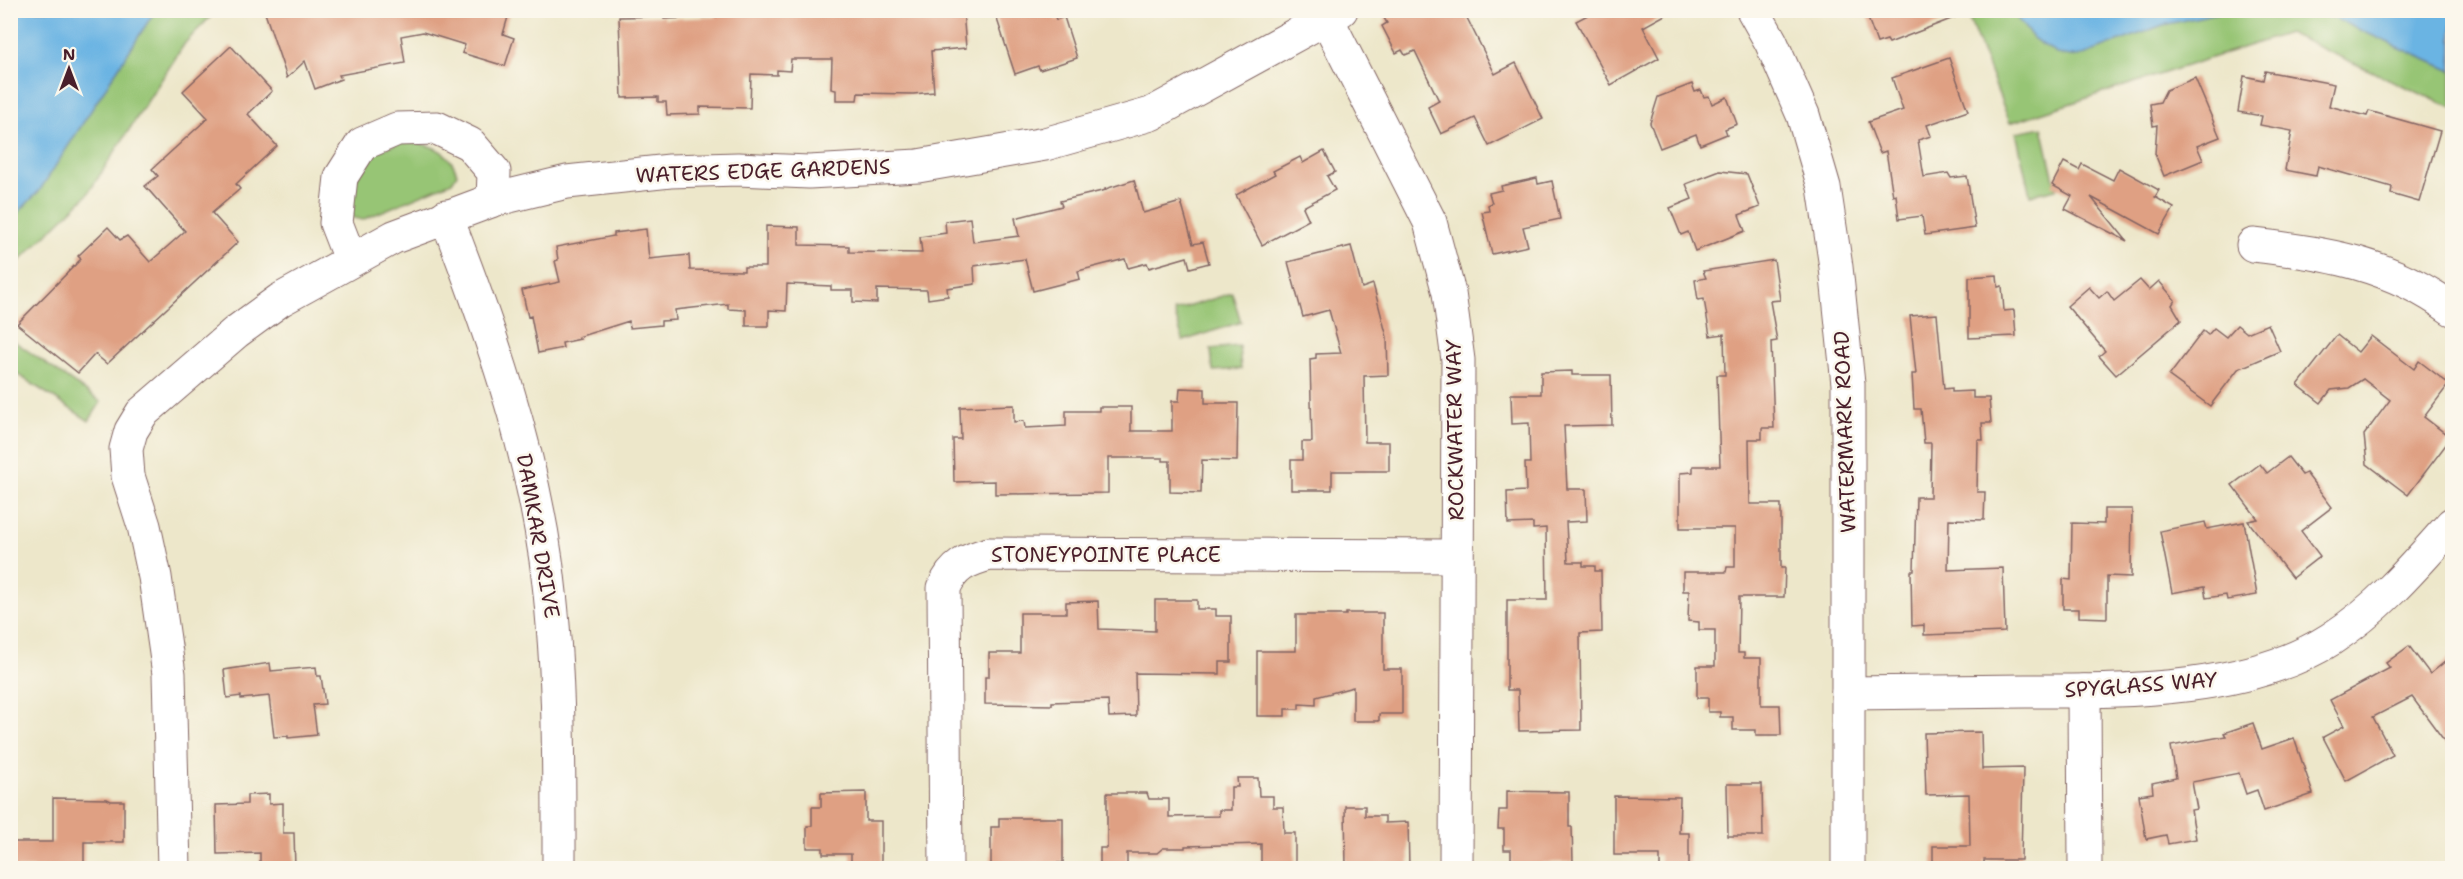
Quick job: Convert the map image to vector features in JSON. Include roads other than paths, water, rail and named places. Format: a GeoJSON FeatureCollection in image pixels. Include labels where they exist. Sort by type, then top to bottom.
{"type":"FeatureCollection","features":[{"type":"Feature","properties":{"kind":"street","name":"WATERMARK ROAD"},"geometry":{"type":"LineString","coordinates":[[1753,10],[1771,42],[1803,115],[1824,187],[1836,267],[1848,384],[1848,868]]}},
{"type":"Feature","properties":{"kind":"street","name":"WATERS EDGE GARDENS"},"geometry":{"type":"LineString","coordinates":[[174,868],[169,674],[155,576],[144,526],[128,476],[126,449],[131,431],[142,413],[236,332],[280,300],[350,259],[394,237],[493,200],[567,182],[670,171],[738,169],[809,172],[918,166],[1045,144],[1151,114],[1334,15]]}},
{"type":"Feature","properties":{"kind":"street","name":"ROCKWATER WAY"},"geometry":{"type":"LineString","coordinates":[[1334,15],[1430,222],[1449,293],[1458,360],[1456,868]]}},
{"type":"Feature","properties":{"kind":"street"},"geometry":{"type":"LineString","coordinates":[[350,259],[336,223],[341,177],[362,144],[397,129],[437,128],[470,144],[494,172],[493,200]]}},
{"type":"Feature","properties":{"kind":"street","name":"DAMKAR DRIVE"},"geometry":{"type":"LineString","coordinates":[[446,216],[503,372],[537,506],[555,639],[559,716],[559,868]]}},
{"type":"Feature","properties":{"kind":"street"},"geometry":{"type":"LineString","coordinates":[[2253,245],[2316,252],[2359,262],[2397,276],[2432,294],[2452,309]]}},
{"type":"Feature","properties":{"kind":"street","name":"SPYGLASS WAY"},"geometry":{"type":"LineString","coordinates":[[1848,693],[2084,691],[2187,685],[2240,676],[2279,663],[2328,641],[2369,613],[2452,524]]}},
{"type":"Feature","properties":{"kind":"street","name":"STONEYPOINTE PLACE"},"geometry":{"type":"LineString","coordinates":[[946,868],[944,588],[950,574],[962,565],[974,558],[989,554],[1456,556]]}},
{"type":"Feature","properties":{"kind":"street"},"geometry":{"type":"LineString","coordinates":[[2084,691],[2085,868]]}},
{"type":"Feature","properties":{"kind":"water"},"geometry":{"type":"Polygon","coordinates":[[[11,10],[155,11],[40,190],[11,220],[11,10]]]}},
{"type":"Feature","properties":{"kind":"water"},"geometry":{"type":"Polygon","coordinates":[[[2011,11],[2227,11],[2163,25],[2078,57],[2057,54],[2034,39],[2011,11]]]}},
{"type":"Feature","properties":{"kind":"water"},"geometry":{"type":"Polygon","coordinates":[[[2301,11],[2452,11],[2452,71],[2333,18],[2301,11]]]}}]}
